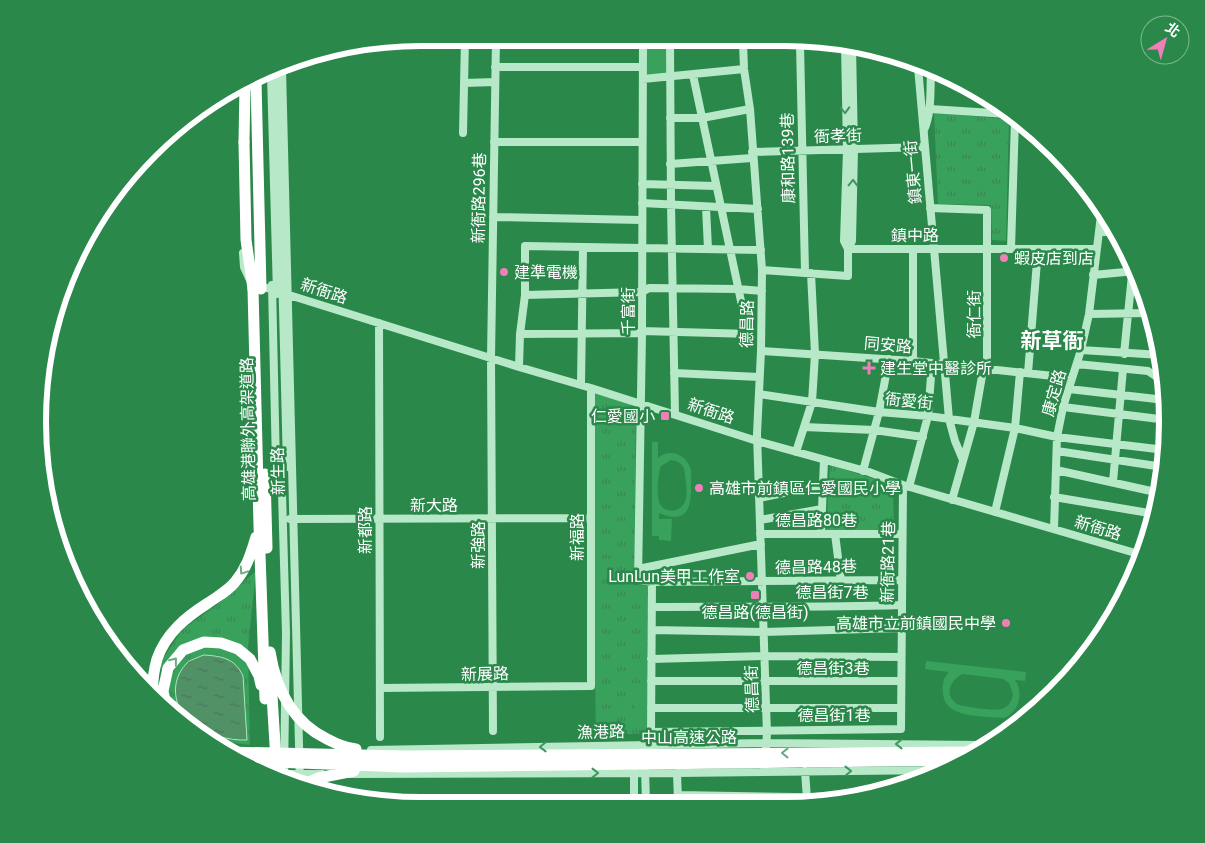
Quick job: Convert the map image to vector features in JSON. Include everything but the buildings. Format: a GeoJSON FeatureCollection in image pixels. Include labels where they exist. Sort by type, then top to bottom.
{"type":"FeatureCollection","features":[{"type":"Feature","properties":{"kind":"highway"},"geometry":{"type":"LineString","coordinates":[[261,83],[265,240],[272,291]]}},
{"type":"Feature","properties":{"kind":"highway","name":"高雄港聯外高架道路"},"geometry":{"type":"LineString","coordinates":[[256,85],[272,291],[270,652],[286,771]]}},
{"type":"Feature","properties":{"kind":"highway","name":"高雄港聯外高架道路"},"geometry":{"type":"LineString","coordinates":[[251,88],[272,291],[259,525],[265,699],[269,764]]}},
{"type":"Feature","properties":{"kind":"highway"},"geometry":{"type":"LineString","coordinates":[[245,91],[246,240],[272,291]]}},
{"type":"Feature","properties":{"kind":"highway"},"geometry":{"type":"LineString","coordinates":[[153,684],[156,664],[160,651],[167,639],[175,628],[226,592],[235,582],[249,562],[259,525]]}},
{"type":"Feature","properties":{"kind":"highway"},"geometry":{"type":"LineString","coordinates":[[164,694],[168,668],[183,650],[204,642],[221,643],[238,650],[250,660],[259,676],[265,699]]}},
{"type":"Feature","properties":{"kind":"highway"},"geometry":{"type":"LineString","coordinates":[[270,652],[273,671],[279,688],[287,703],[311,730],[344,748],[404,761]]}},
{"type":"Feature","properties":{"kind":"highway","name":"中山高速公路"},"geometry":{"type":"LineString","coordinates":[[404,761],[960,752]]}},
{"type":"Feature","properties":{"kind":"highway"},"geometry":{"type":"LineString","coordinates":[[248,754],[404,761]]}},
{"type":"Feature","properties":{"kind":"highway","name":"中山高速公路"},"geometry":{"type":"LineString","coordinates":[[404,761],[945,760]]}},
{"type":"Feature","properties":{"kind":"highway"},"geometry":{"type":"LineString","coordinates":[[263,761],[404,761]]}},
{"type":"Feature","properties":{"kind":"highway"},"geometry":{"type":"LineString","coordinates":[[313,781],[344,772],[404,761]]}},
{"type":"Feature","properties":{"kind":"street"},"geometry":{"type":"LineString","coordinates":[[463,133],[465,46]]}},
{"type":"Feature","properties":{"kind":"street","name":"新衙路296巷"},"geometry":{"type":"LineString","coordinates":[[491,358],[496,46]]}},
{"type":"Feature","properties":{"kind":"street","name":"千富街"},"geometry":{"type":"LineString","coordinates":[[638,580],[642,332],[643,46]]}},
{"type":"Feature","properties":{"kind":"street"},"geometry":{"type":"LineString","coordinates":[[670,46],[670,184],[675,414]]}},
{"type":"Feature","properties":{"kind":"street","name":"德昌路"},"geometry":{"type":"LineString","coordinates":[[743,46],[744,69],[750,109],[762,270],[757,441],[763,606]]}},
{"type":"Feature","properties":{"kind":"street","name":"康和路139巷"},"geometry":{"type":"LineString","coordinates":[[796,452],[812,402],[815,354],[808,273],[802,151],[800,47]]}},
{"type":"Feature","properties":{"kind":"street"},"geometry":{"type":"LineString","coordinates":[[845,51],[845,92],[850,149]]}},
{"type":"Feature","properties":{"kind":"street"},"geometry":{"type":"LineString","coordinates":[[762,270],[848,276],[848,249],[844,241],[849,205],[854,92],[852,52]]}},
{"type":"Feature","properties":{"kind":"street"},"geometry":{"type":"LineString","coordinates":[[495,67],[643,67]]}},
{"type":"Feature","properties":{"kind":"street"},"geometry":{"type":"LineString","coordinates":[[643,80],[744,69]]}},
{"type":"Feature","properties":{"kind":"street","name":"鎮東一街"},"geometry":{"type":"LineString","coordinates":[[918,72],[949,419],[963,460]]}},
{"type":"Feature","properties":{"kind":"street","name":"新生路"},"geometry":{"type":"LineString","coordinates":[[282,74],[276,158],[272,291],[297,751],[289,772]]}},
{"type":"Feature","properties":{"kind":"street"},"geometry":{"type":"LineString","coordinates":[[693,74],[748,334]]}},
{"type":"Feature","properties":{"kind":"street","name":"新生路"},"geometry":{"type":"LineString","coordinates":[[276,76],[276,158],[272,291],[285,519],[281,633],[281,764],[284,770]]}},
{"type":"Feature","properties":{"kind":"street"},"geometry":{"type":"LineString","coordinates":[[923,132],[929,120],[931,77]]}},
{"type":"Feature","properties":{"kind":"street","name":"新生路"},"geometry":{"type":"LineString","coordinates":[[271,78],[276,158]]}},
{"type":"Feature","properties":{"kind":"street","name":"新生路"},"geometry":{"type":"LineString","coordinates":[[267,80],[276,158]]}},
{"type":"Feature","properties":{"kind":"street"},"geometry":{"type":"LineString","coordinates":[[464,83],[495,82]]}},
{"type":"Feature","properties":{"kind":"street"},"geometry":{"type":"LineString","coordinates":[[845,92],[854,92]]}},
{"type":"Feature","properties":{"kind":"street","name":"新衙路"},"geometry":{"type":"LineString","coordinates":[[239,94],[244,267],[248,277],[256,284],[272,291],[591,388],[757,441],[1135,553]]}},
{"type":"Feature","properties":{"kind":"street"},"geometry":{"type":"LineString","coordinates":[[670,118],[702,118],[750,109]]}},
{"type":"Feature","properties":{"kind":"street"},"geometry":{"type":"LineString","coordinates":[[930,109],[998,113]]}},
{"type":"Feature","properties":{"kind":"street"},"geometry":{"type":"LineString","coordinates":[[1011,249],[1015,126]]}},
{"type":"Feature","properties":{"kind":"street"},"geometry":{"type":"LineString","coordinates":[[494,142],[642,142]]}},
{"type":"Feature","properties":{"kind":"street","name":"衙孝街"},"geometry":{"type":"LineString","coordinates":[[670,164],[802,151],[924,147]]}},
{"type":"Feature","properties":{"kind":"street"},"geometry":{"type":"LineString","coordinates":[[642,184],[716,186]]}},
{"type":"Feature","properties":{"kind":"street"},"geometry":{"type":"LineString","coordinates":[[642,203],[758,209]]}},
{"type":"Feature","properties":{"kind":"street"},"geometry":{"type":"LineString","coordinates":[[706,207],[708,249]]}},
{"type":"Feature","properties":{"kind":"street","name":"衙仁街"},"geometry":{"type":"LineString","coordinates":[[930,208],[987,210],[987,368],[982,376],[974,422],[952,500]]}},
{"type":"Feature","properties":{"kind":"street"},"geometry":{"type":"LineString","coordinates":[[493,217],[642,220]]}},
{"type":"Feature","properties":{"kind":"street","name":"康定路"},"geometry":{"type":"LineString","coordinates":[[1054,529],[1057,437],[1063,407],[1081,350],[1089,314],[1100,221]]}},
{"type":"Feature","properties":{"kind":"street"},"geometry":{"type":"LineString","coordinates":[[1099,232],[1107,232]]}},
{"type":"Feature","properties":{"kind":"street"},"geometry":{"type":"LineString","coordinates":[[519,367],[520,334],[525,295],[524,246],[761,250]]}},
{"type":"Feature","properties":{"kind":"street"},"geometry":{"type":"LineString","coordinates":[[581,385],[583,247]]}},
{"type":"Feature","properties":{"kind":"street"},"geometry":{"type":"LineString","coordinates":[[913,248],[913,361]]}},
{"type":"Feature","properties":{"kind":"street","name":"鎮中路"},"geometry":{"type":"LineString","coordinates":[[848,249],[1096,249]]}},
{"type":"Feature","properties":{"kind":"street"},"geometry":{"type":"LineString","coordinates":[[995,512],[1015,428],[1024,372],[1038,249]]}},
{"type":"Feature","properties":{"kind":"street"},"geometry":{"type":"LineString","coordinates":[[1094,275],[1126,270]]}},
{"type":"Feature","properties":{"kind":"street"},"geometry":{"type":"LineString","coordinates":[[1124,354],[1132,283]]}},
{"type":"Feature","properties":{"kind":"street"},"geometry":{"type":"LineString","coordinates":[[525,295],[581,292],[642,292],[649,288],[762,291]]}},
{"type":"Feature","properties":{"kind":"street"},"geometry":{"type":"LineString","coordinates":[[1089,314],[1142,312]]}},
{"type":"Feature","properties":{"kind":"street","name":"新都路"},"geometry":{"type":"LineString","coordinates":[[379,323],[380,737]]}},
{"type":"Feature","properties":{"kind":"street"},"geometry":{"type":"LineString","coordinates":[[520,334],[642,332],[761,334]]}},
{"type":"Feature","properties":{"kind":"street"},"geometry":{"type":"LineString","coordinates":[[1081,350],[1153,355]]}},
{"type":"Feature","properties":{"kind":"street","name":"同安路"},"geometry":{"type":"LineString","coordinates":[[761,351],[913,361],[1072,378]]}},
{"type":"Feature","properties":{"kind":"street","name":"新強路"},"geometry":{"type":"LineString","coordinates":[[491,358],[493,731]]}},
{"type":"Feature","properties":{"kind":"street"},"geometry":{"type":"LineString","coordinates":[[863,471],[879,412],[889,359]]}},
{"type":"Feature","properties":{"kind":"street","name":"新衙路21巷"},"geometry":{"type":"LineString","coordinates":[[901,729],[901,580],[906,486],[928,416],[932,363]]}},
{"type":"Feature","properties":{"kind":"street"},"geometry":{"type":"LineString","coordinates":[[1077,364],[1148,371],[1156,376]]}},
{"type":"Feature","properties":{"kind":"street"},"geometry":{"type":"LineString","coordinates":[[1113,482],[1123,369]]}},
{"type":"Feature","properties":{"kind":"street"},"geometry":{"type":"LineString","coordinates":[[674,373],[759,377]]}},
{"type":"Feature","properties":{"kind":"street","name":"新福路"},"geometry":{"type":"LineString","coordinates":[[591,388],[591,686]]}},
{"type":"Feature","properties":{"kind":"street"},"geometry":{"type":"LineString","coordinates":[[1069,389],[1158,399]]}},
{"type":"Feature","properties":{"kind":"street","name":"衙愛街"},"geometry":{"type":"LineString","coordinates":[[759,394],[879,412],[974,422],[1057,437],[1158,449]]}},
{"type":"Feature","properties":{"kind":"street"},"geometry":{"type":"LineString","coordinates":[[1063,407],[1159,419]]}},
{"type":"Feature","properties":{"kind":"street"},"geometry":{"type":"LineString","coordinates":[[804,427],[874,430],[922,436]]}},
{"type":"Feature","properties":{"kind":"street"},"geometry":{"type":"LineString","coordinates":[[1057,451],[1156,466]]}},
{"type":"Feature","properties":{"kind":"street"},"geometry":{"type":"LineString","coordinates":[[821,534],[824,460]]}},
{"type":"Feature","properties":{"kind":"street"},"geometry":{"type":"LineString","coordinates":[[1056,470],[1153,491]]}},
{"type":"Feature","properties":{"kind":"street"},"geometry":{"type":"LineString","coordinates":[[759,498],[823,484]]}},
{"type":"Feature","properties":{"kind":"street"},"geometry":{"type":"LineString","coordinates":[[1054,497],[1148,513]]}},
{"type":"Feature","properties":{"kind":"street"},"geometry":{"type":"LineString","coordinates":[[760,520],[822,509]]}},
{"type":"Feature","properties":{"kind":"street","name":"新大路"},"geometry":{"type":"LineString","coordinates":[[285,519],[590,518]]}},
{"type":"Feature","properties":{"kind":"street","name":"德昌路80巷"},"geometry":{"type":"LineString","coordinates":[[760,534],[902,534]]}},
{"type":"Feature","properties":{"kind":"street"},"geometry":{"type":"LineString","coordinates":[[835,534],[840,581]]}},
{"type":"Feature","properties":{"kind":"street"},"geometry":{"type":"LineString","coordinates":[[638,569],[761,544]]}},
{"type":"Feature","properties":{"kind":"street","name":"德昌路48巷"},"geometry":{"type":"LineString","coordinates":[[638,580],[652,582],[762,582],[901,580]]}},
{"type":"Feature","properties":{"kind":"street"},"geometry":{"type":"LineString","coordinates":[[652,582],[651,708],[901,708]]}},
{"type":"Feature","properties":{"kind":"street","name":"德昌街7巷"},"geometry":{"type":"LineString","coordinates":[[652,607],[901,605]]}},
{"type":"Feature","properties":{"kind":"street","name":"德昌街"},"geometry":{"type":"LineString","coordinates":[[763,606],[767,730],[764,771]]}},
{"type":"Feature","properties":{"kind":"street"},"geometry":{"type":"LineString","coordinates":[[652,630],[764,632],[901,628]]}},
{"type":"Feature","properties":{"kind":"street"},"geometry":{"type":"LineString","coordinates":[[651,659],[764,656],[901,657]]}},
{"type":"Feature","properties":{"kind":"street","name":"德昌街3巷"},"geometry":{"type":"LineString","coordinates":[[651,681],[901,682]]}},
{"type":"Feature","properties":{"kind":"street","name":"新展路"},"geometry":{"type":"LineString","coordinates":[[380,688],[591,686]]}},
{"type":"Feature","properties":{"kind":"street","name":"德昌街1巷"},"geometry":{"type":"LineString","coordinates":[[651,708],[651,732],[901,729]]}},
{"type":"Feature","properties":{"kind":"street","name":"漁港路"},"geometry":{"type":"LineString","coordinates":[[281,751],[767,743],[973,745]]}},
{"type":"Feature","properties":{"kind":"street"},"geometry":{"type":"LineString","coordinates":[[634,745],[634,797]]}},
{"type":"Feature","properties":{"kind":"street"},"geometry":{"type":"LineString","coordinates":[[646,745],[646,797]]}},
{"type":"Feature","properties":{"kind":"street"},"geometry":{"type":"LineString","coordinates":[[269,764],[281,764]]}},
{"type":"Feature","properties":{"kind":"street"},"geometry":{"type":"LineString","coordinates":[[298,776],[922,770]]}},
{"type":"Feature","properties":{"kind":"street"},"geometry":{"type":"LineString","coordinates":[[805,771],[807,796]]}},
{"type":"Feature","properties":{"kind":"street"},"geometry":{"type":"LineString","coordinates":[[677,773],[678,797]]}},
{"type":"Feature","properties":{"kind":"green space"},"geometry":{"type":"Polygon","coordinates":[[[645,46],[667,46],[667,75],[645,77],[645,46]]]}},
{"type":"Feature","properties":{"kind":"green space"},"geometry":{"type":"Polygon","coordinates":[[[934,113],[1005,119],[1009,122],[1006,241],[992,240],[991,205],[938,204],[934,113]]]}},
{"type":"Feature","properties":{"kind":"green space"},"geometry":{"type":"Polygon","coordinates":[[[590,392],[629,402],[636,416],[634,585],[649,586],[647,734],[596,734],[590,392]]]}},
{"type":"Feature","properties":{"kind":"green space"},"geometry":{"type":"Polygon","coordinates":[[[652,442],[658,442],[658,458],[667,453],[672,453],[681,456],[688,462],[691,471],[691,492],[689,507],[682,515],[676,517],[659,513],[659,519],[672,519],[671,541],[659,540],[659,536],[652,536],[652,442]],[[671,460],[661,466],[658,479],[660,504],[669,510],[680,508],[685,502],[686,496],[684,469],[681,464],[671,460]]]}},
{"type":"Feature","properties":{"kind":"green space"},"geometry":{"type":"Polygon","coordinates":[[[830,465],[893,485],[894,531],[826,530],[830,465]]]}},
{"type":"Feature","properties":{"kind":"green space"},"geometry":{"type":"Polygon","coordinates":[[[256,571],[248,647],[250,745],[227,742],[213,734],[166,697],[160,663],[182,630],[218,604],[256,571]]]}},
{"type":"Feature","properties":{"kind":"green space"},"geometry":{"type":"Polygon","coordinates":[[[926,661],[1026,672],[1025,681],[1015,680],[1018,685],[1019,702],[1013,711],[1004,718],[967,715],[951,708],[945,702],[943,694],[944,679],[949,672],[925,669],[926,661]],[[963,674],[952,683],[950,696],[960,705],[1002,709],[1010,703],[1013,694],[1009,683],[1003,679],[963,674]]]}},
{"type":"Feature","properties":{"kind":"green space"},"geometry":{"type":"Polygon","coordinates":[[[634,683],[648,683],[647,699],[634,699],[634,683]]]}},
{"type":"Feature","properties":{"kind":"green space"},"geometry":{"type":"Polygon","coordinates":[[[635,700],[647,700],[647,727],[635,727],[635,700]]]}},
{"type":"Feature","properties":{"kind":"water"},"geometry":{"type":"Polygon","coordinates":[[[203,655],[216,656],[227,659],[240,670],[243,676],[247,740],[216,736],[180,709],[176,695],[177,679],[181,671],[191,660],[203,655]]]}},
{"type":"Feature","properties":{"kind":"place","name":"蝦皮店到店"},"geometry":{"type":"Point","coordinates":[1004,258]}},
{"type":"Feature","properties":{"kind":"place","name":"建準電機"},"geometry":{"type":"Point","coordinates":[504,272]}},
{"type":"Feature","properties":{"kind":"place","name":"建生堂中醫診所"},"geometry":{"type":"Point","coordinates":[869,368]}},
{"type":"Feature","properties":{"kind":"place","name":"仁愛國小"},"geometry":{"type":"Point","coordinates":[665,416]}},
{"type":"Feature","properties":{"kind":"place","name":"高雄市前鎮區仁愛國民小學"},"geometry":{"type":"Point","coordinates":[699,488]}},
{"type":"Feature","properties":{"kind":"place","name":"LunLun美甲工作室"},"geometry":{"type":"Point","coordinates":[750,576]}},
{"type":"Feature","properties":{"kind":"place","name":"德昌路(德昌街)"},"geometry":{"type":"Point","coordinates":[755,595]}},
{"type":"Feature","properties":{"kind":"place","name":"高雄市立前鎮國民中學"},"geometry":{"type":"Point","coordinates":[1006,623]}},
{"type":"Feature","properties":{"kind":"district","name":"新草衙"},"geometry":{"type":"Point","coordinates":[1052,341]}}]}
